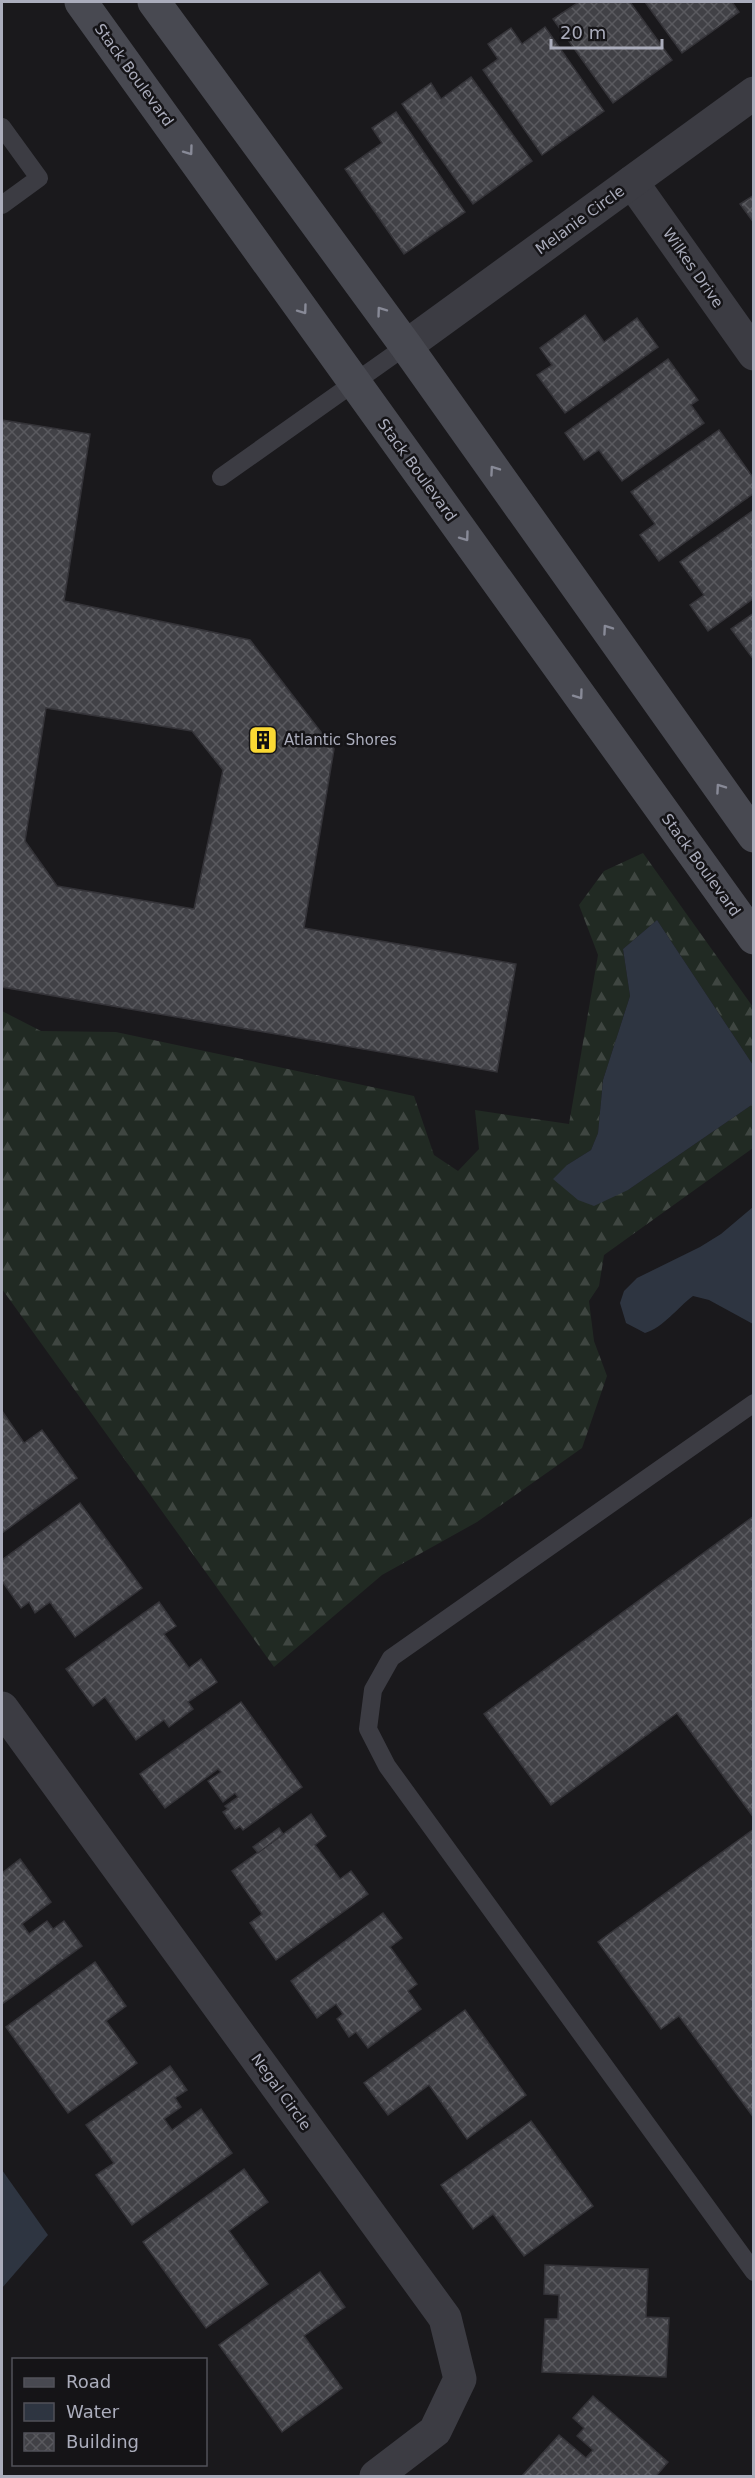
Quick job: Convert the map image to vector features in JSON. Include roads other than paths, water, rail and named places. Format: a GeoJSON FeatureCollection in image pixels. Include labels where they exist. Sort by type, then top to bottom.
{"type":"FeatureCollection","features":[{"type":"Feature","properties":{"kind":"street","name":"Stack Boulevard"},"geometry":{"type":"LineString","coordinates":[[81,2],[753,938]]}},
{"type":"Feature","properties":{"kind":"street"},"geometry":{"type":"LineString","coordinates":[[154,2],[406,346],[753,836]]}},
{"type":"Feature","properties":{"kind":"street","name":"Melanie Circle"},"geometry":{"type":"LineString","coordinates":[[406,346],[753,93]]}},
{"type":"Feature","properties":{"kind":"street","name":"Wilkes Drive"},"geometry":{"type":"LineString","coordinates":[[632,182],[753,354]]}},
{"type":"Feature","properties":{"kind":"street","name":"Negal Circle"},"geometry":{"type":"LineString","coordinates":[[2,1708],[445,2318],[460,2379],[435,2431],[376,2476]]}},
{"type":"Feature","properties":{"kind":"lane"},"geometry":{"type":"LineString","coordinates":[[2,127],[39,178],[2,205]]}},
{"type":"Feature","properties":{"kind":"lane"},"geometry":{"type":"LineString","coordinates":[[221,477],[406,346]]}},
{"type":"Feature","properties":{"kind":"lane"},"geometry":{"type":"LineString","coordinates":[[753,1403],[391,1658],[373,1690],[368,1729],[387,1766],[753,2272]]}},
{"type":"Feature","properties":{"kind":"water"},"geometry":{"type":"Polygon","coordinates":[[[657,920],[753,1065],[753,1104],[628,1190],[594,1206],[578,1200],[553,1179],[567,1165],[591,1150],[598,1133],[603,1080],[630,996],[623,949],[657,920]]]}},
{"type":"Feature","properties":{"kind":"water"},"geometry":{"type":"Polygon","coordinates":[[[753,1207],[753,1324],[709,1300],[693,1296],[664,1322],[645,1333],[626,1323],[620,1303],[624,1291],[637,1278],[700,1247],[721,1234],[753,1207]]]}},
{"type":"Feature","properties":{"kind":"water"},"geometry":{"type":"Polygon","coordinates":[[[2,2170],[48,2235],[2,2288],[2,2170]]]}},
{"type":"Feature","properties":{"kind":"place","name":"Atlantic Shores"},"geometry":{"type":"Point","coordinates":[263,740]}}]}
